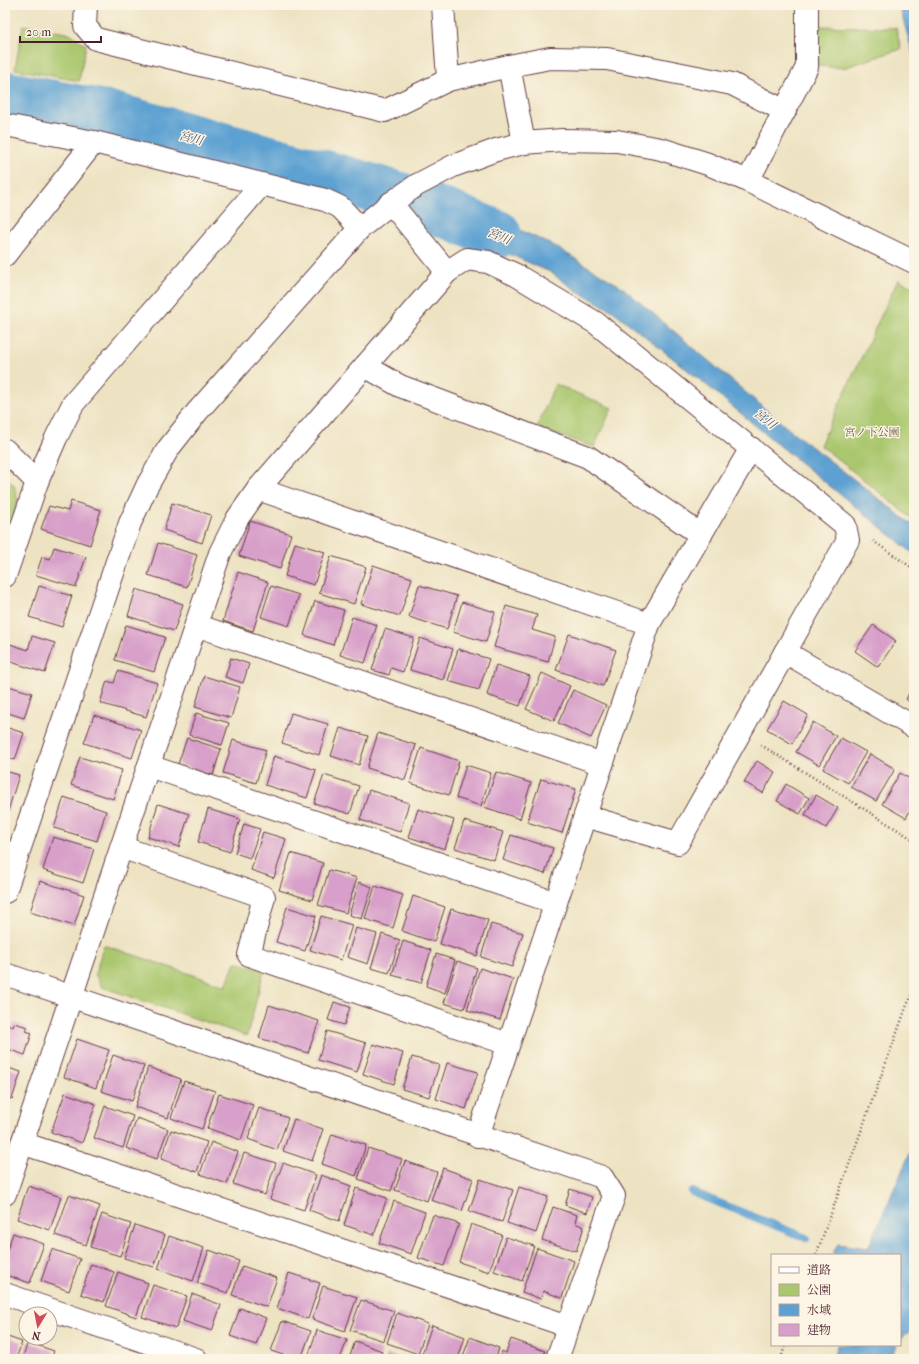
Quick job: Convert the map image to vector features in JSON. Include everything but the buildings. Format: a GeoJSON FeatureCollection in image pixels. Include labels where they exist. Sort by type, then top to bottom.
{"type":"FeatureCollection","features":[{"type":"Feature","properties":{"kind":"street"},"geometry":{"type":"LineString","coordinates":[[86,5],[85,26],[96,39],[385,111],[448,80],[550,58],[607,59],[732,84],[785,111]]}},
{"type":"Feature","properties":{"kind":"street"},"geometry":{"type":"LineString","coordinates":[[443,5],[448,80]]}},
{"type":"Feature","properties":{"kind":"street"},"geometry":{"type":"LineString","coordinates":[[748,182],[807,67],[807,5]]}},
{"type":"Feature","properties":{"kind":"street"},"geometry":{"type":"LineString","coordinates":[[509,66],[524,143]]}},
{"type":"Feature","properties":{"kind":"street"},"geometry":{"type":"LineString","coordinates":[[5,125],[94,142],[325,200],[340,207],[360,228]]}},
{"type":"Feature","properties":{"kind":"street"},"geometry":{"type":"LineString","coordinates":[[5,892],[127,531],[147,486],[168,449],[197,412],[360,228],[391,203],[417,185],[453,166],[496,150],[524,143],[562,140],[617,141],[661,149],[708,164],[914,262]]}},
{"type":"Feature","properties":{"kind":"street"},"geometry":{"type":"LineString","coordinates":[[5,255],[94,142]]}},
{"type":"Feature","properties":{"kind":"street"},"geometry":{"type":"LineString","coordinates":[[5,576],[37,482],[73,404],[261,185]]}},
{"type":"Feature","properties":{"kind":"street"},"geometry":{"type":"LineString","coordinates":[[391,203],[447,272]]}},
{"type":"Feature","properties":{"kind":"street"},"geometry":{"type":"LineString","coordinates":[[5,1194],[220,553],[237,519],[258,489],[447,272],[467,259],[488,262],[516,275],[596,322],[845,525],[848,540],[678,843],[585,816]]}},
{"type":"Feature","properties":{"kind":"street"},"geometry":{"type":"LineString","coordinates":[[365,366],[400,386],[588,457],[701,535]]}},
{"type":"Feature","properties":{"kind":"street"},"geometry":{"type":"LineString","coordinates":[[478,1136],[649,624],[751,448]]}},
{"type":"Feature","properties":{"kind":"street"},"geometry":{"type":"LineString","coordinates":[[5,450],[37,482]]}},
{"type":"Feature","properties":{"kind":"street"},"geometry":{"type":"LineString","coordinates":[[258,489],[649,624]]}},
{"type":"Feature","properties":{"kind":"street"},"geometry":{"type":"LineString","coordinates":[[196,625],[602,764]]}},
{"type":"Feature","properties":{"kind":"street"},"geometry":{"type":"LineString","coordinates":[[785,652],[914,727]]}},
{"type":"Feature","properties":{"kind":"street"},"geometry":{"type":"LineString","coordinates":[[149,766],[556,903]]}},
{"type":"Feature","properties":{"kind":"street"},"geometry":{"type":"LineString","coordinates":[[121,847],[264,897],[249,955],[508,1044]]}},
{"type":"Feature","properties":{"kind":"street"},"geometry":{"type":"LineString","coordinates":[[5,974],[602,1177],[614,1196],[557,1359]]}},
{"type":"Feature","properties":{"kind":"street"},"geometry":{"type":"LineString","coordinates":[[22,1143],[568,1326]]}},
{"type":"Feature","properties":{"kind":"street"},"geometry":{"type":"LineString","coordinates":[[5,1294],[196,1359]]}},
{"type":"Feature","properties":{"kind":"path"},"geometry":{"type":"LineString","coordinates":[[846,532],[864,535],[914,569]]}},
{"type":"Feature","properties":{"kind":"path"},"geometry":{"type":"LineString","coordinates":[[740,732],[914,840]]}},
{"type":"Feature","properties":{"kind":"path"},"geometry":{"type":"LineString","coordinates":[[816,1254],[907,1005],[914,992]]}},
{"type":"Feature","properties":{"kind":"path"},"geometry":{"type":"LineString","coordinates":[[781,1359],[785,1346]]}},
{"type":"Feature","properties":{"kind":"green space"},"geometry":{"type":"Polygon","coordinates":[[[23,25],[71,34],[86,45],[79,81],[15,69],[23,25]]]}},
{"type":"Feature","properties":{"kind":"green space"},"geometry":{"type":"Polygon","coordinates":[[[816,26],[896,28],[901,49],[843,68],[818,66],[816,26]]]}},
{"type":"Feature","properties":{"kind":"green space","name":"宮ノ下公園"},"geometry":{"type":"Polygon","coordinates":[[[898,280],[914,288],[914,520],[820,445],[898,280]]]}},
{"type":"Feature","properties":{"kind":"green space"},"geometry":{"type":"Polygon","coordinates":[[[555,384],[612,408],[594,447],[537,428],[555,384]]]}},
{"type":"Feature","properties":{"kind":"green space"},"geometry":{"type":"Polygon","coordinates":[[[5,476],[14,485],[18,501],[5,538],[5,476]]]}},
{"type":"Feature","properties":{"kind":"green space"},"geometry":{"type":"Polygon","coordinates":[[[104,945],[226,986],[235,962],[264,970],[247,1036],[102,987],[95,974],[104,945]]]}},
{"type":"Feature","properties":{"kind":"water"},"geometry":{"type":"Polygon","coordinates":[[[899,5],[914,5],[914,57],[899,5]]]}},
{"type":"Feature","properties":{"kind":"water"},"geometry":{"type":"Polygon","coordinates":[[[447,199],[488,215],[554,246],[622,287],[785,426],[914,526],[914,554],[613,311],[574,289],[550,272],[427,218],[447,199]]]}},
{"type":"Feature","properties":{"kind":"water"},"geometry":{"type":"Polygon","coordinates":[[[914,1144],[914,1327],[901,1339],[901,1254],[833,1253],[838,1244],[868,1248],[914,1144]]]}},
{"type":"Feature","properties":{"kind":"water"},"geometry":{"type":"Polygon","coordinates":[[[837,1346],[896,1346],[891,1359],[833,1359],[837,1346]]]}},
{"type":"Feature","properties":{"kind":"waterway","name":"宮川"},"geometry":{"type":"LineString","coordinates":[[5,95],[103,114],[344,180],[408,199],[497,234]]}},
{"type":"Feature","properties":{"kind":"waterway"},"geometry":{"type":"LineString","coordinates":[[692,1192],[806,1238]]}}]}
